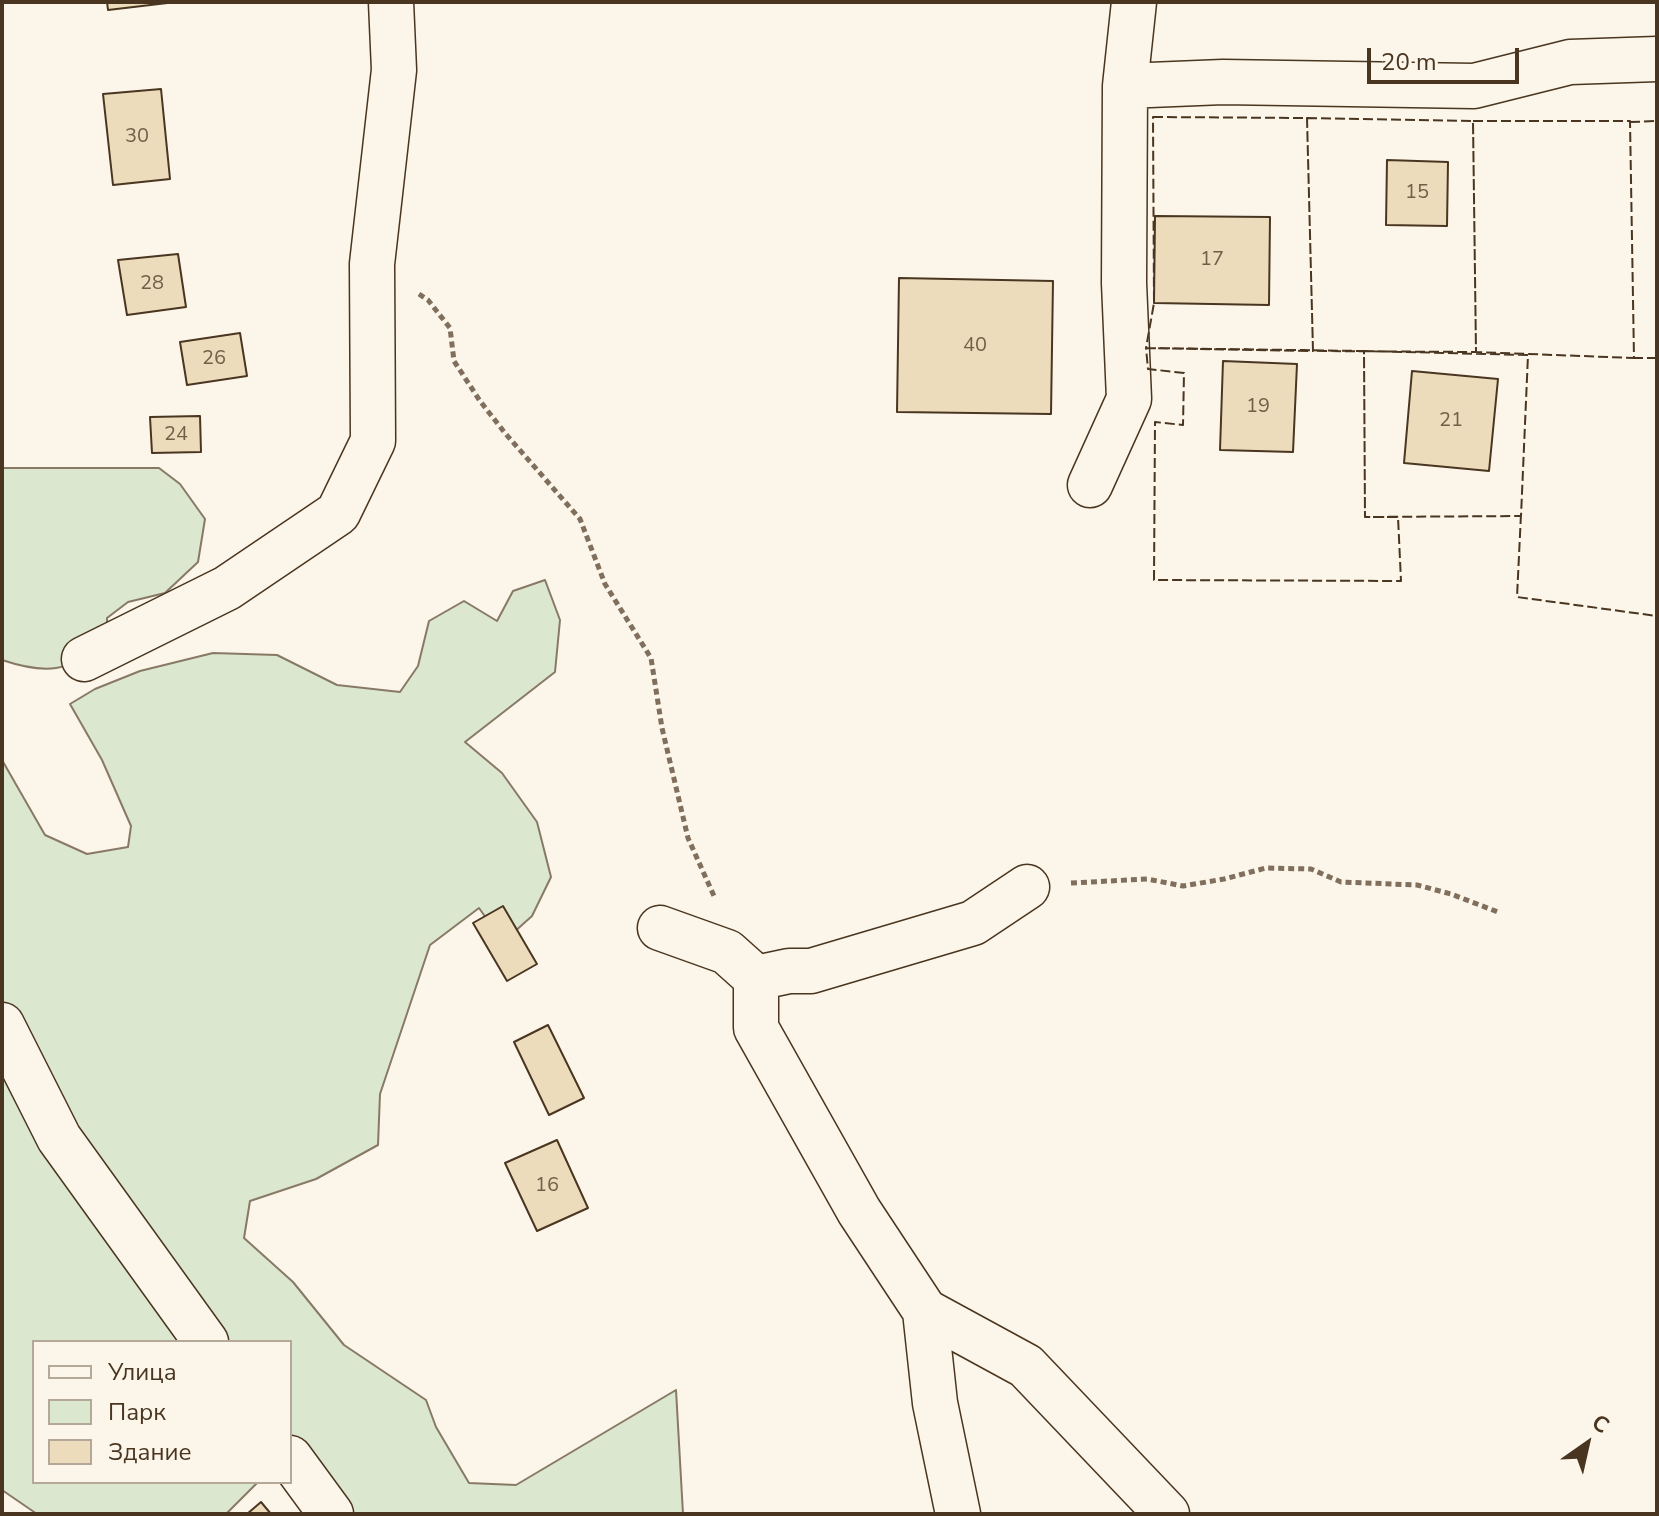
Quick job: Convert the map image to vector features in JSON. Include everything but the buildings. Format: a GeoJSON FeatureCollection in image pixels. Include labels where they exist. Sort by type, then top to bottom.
{"type":"FeatureCollection","features":[{"type":"Feature","properties":{"kind":"street"},"geometry":{"type":"LineString","coordinates":[[84,659],[227,588],[338,513],[373,441],[372,264],[394,70],[391,2]]}},
{"type":"Feature","properties":{"kind":"street"},"geometry":{"type":"LineString","coordinates":[[1090,485],[1129,399],[1124,283],[1125,86],[1134,2]]}},
{"type":"Feature","properties":{"kind":"street"},"geometry":{"type":"LineString","coordinates":[[1125,86],[1223,82],[1474,86],[1570,62],[1657,59]]}},
{"type":"Feature","properties":{"kind":"street"},"geometry":{"type":"LineString","coordinates":[[660,928],[741,965],[811,971],[897,943],[973,923],[1027,887]]}},
{"type":"Feature","properties":{"kind":"street"},"geometry":{"type":"LineString","coordinates":[[741,965],[756,1028],[859,1211],[925,1311],[935,1403],[958,1514]]}},
{"type":"Feature","properties":{"kind":"street"},"geometry":{"type":"LineString","coordinates":[[2,1025],[59,1138],[205,1340]]}},
{"type":"Feature","properties":{"kind":"street"},"geometry":{"type":"LineString","coordinates":[[925,1311],[1026,1366],[1167,1514]]}},
{"type":"Feature","properties":{"kind":"street"},"geometry":{"type":"LineString","coordinates":[[292,1461],[331,1514]]}},
{"type":"Feature","properties":{"kind":"path"},"geometry":{"type":"LineString","coordinates":[[372,264],[428,300],[450,328],[454,361],[480,401],[580,519],[605,584],[651,658],[662,728],[688,838],[741,965]]}},
{"type":"Feature","properties":{"kind":"path"},"geometry":{"type":"LineString","coordinates":[[1027,887],[1147,879],[1183,886],[1266,868],[1311,869],[1341,882],[1417,885],[1498,912]]}},
{"type":"Feature","properties":{"kind":"green space"},"geometry":{"type":"Polygon","coordinates":[[[2,468],[159,468],[180,484],[205,519],[198,562],[165,593],[128,602],[107,618],[107,648],[56,668],[33,668],[2,660],[2,468]]]}},
{"type":"Feature","properties":{"kind":"green space"},"geometry":{"type":"Polygon","coordinates":[[[545,580],[560,620],[555,672],[465,742],[502,773],[537,822],[551,877],[532,916],[503,942],[479,908],[430,945],[380,1094],[378,1145],[316,1179],[250,1201],[244,1238],[293,1282],[344,1345],[426,1400],[436,1427],[469,1483],[516,1485],[676,1390],[683,1514],[331,1514],[292,1461],[292,1340],[32,1340],[32,1484],[256,1484],[226,1514],[37,1514],[2,1490],[2,760],[45,835],[87,854],[128,847],[131,826],[102,760],[70,704],[95,689],[140,671],[213,653],[277,655],[337,685],[400,692],[418,666],[429,621],[464,601],[497,621],[513,591],[545,580]]]}},
{"type":"Feature","properties":{"kind":"fence"},"geometry":{"type":"LineString","coordinates":[[1153,117],[1307,118],[1313,351],[1146,348],[1154,303],[1153,117]]}},
{"type":"Feature","properties":{"kind":"fence"},"geometry":{"type":"LineString","coordinates":[[1307,118],[1473,121],[1476,352],[1313,351],[1307,118]]}},
{"type":"Feature","properties":{"kind":"fence"},"geometry":{"type":"LineString","coordinates":[[1473,121],[1630,121],[1634,358],[1476,352],[1473,121]]}},
{"type":"Feature","properties":{"kind":"fence"},"geometry":{"type":"LineString","coordinates":[[1630,122],[1657,121]]}},
{"type":"Feature","properties":{"kind":"fence"},"geometry":{"type":"LineString","coordinates":[[1146,348],[1364,351],[1365,517],[1398,517],[1401,581],[1154,580],[1155,422],[1183,425],[1184,373],[1148,369],[1146,348]]}},
{"type":"Feature","properties":{"kind":"fence"},"geometry":{"type":"LineString","coordinates":[[1364,351],[1528,355],[1521,516],[1365,517],[1364,351]]}},
{"type":"Feature","properties":{"kind":"fence"},"geometry":{"type":"LineString","coordinates":[[1633,358],[1657,358]]}},
{"type":"Feature","properties":{"kind":"fence"},"geometry":{"type":"LineString","coordinates":[[1521,514],[1517,597],[1657,616]]}}]}
